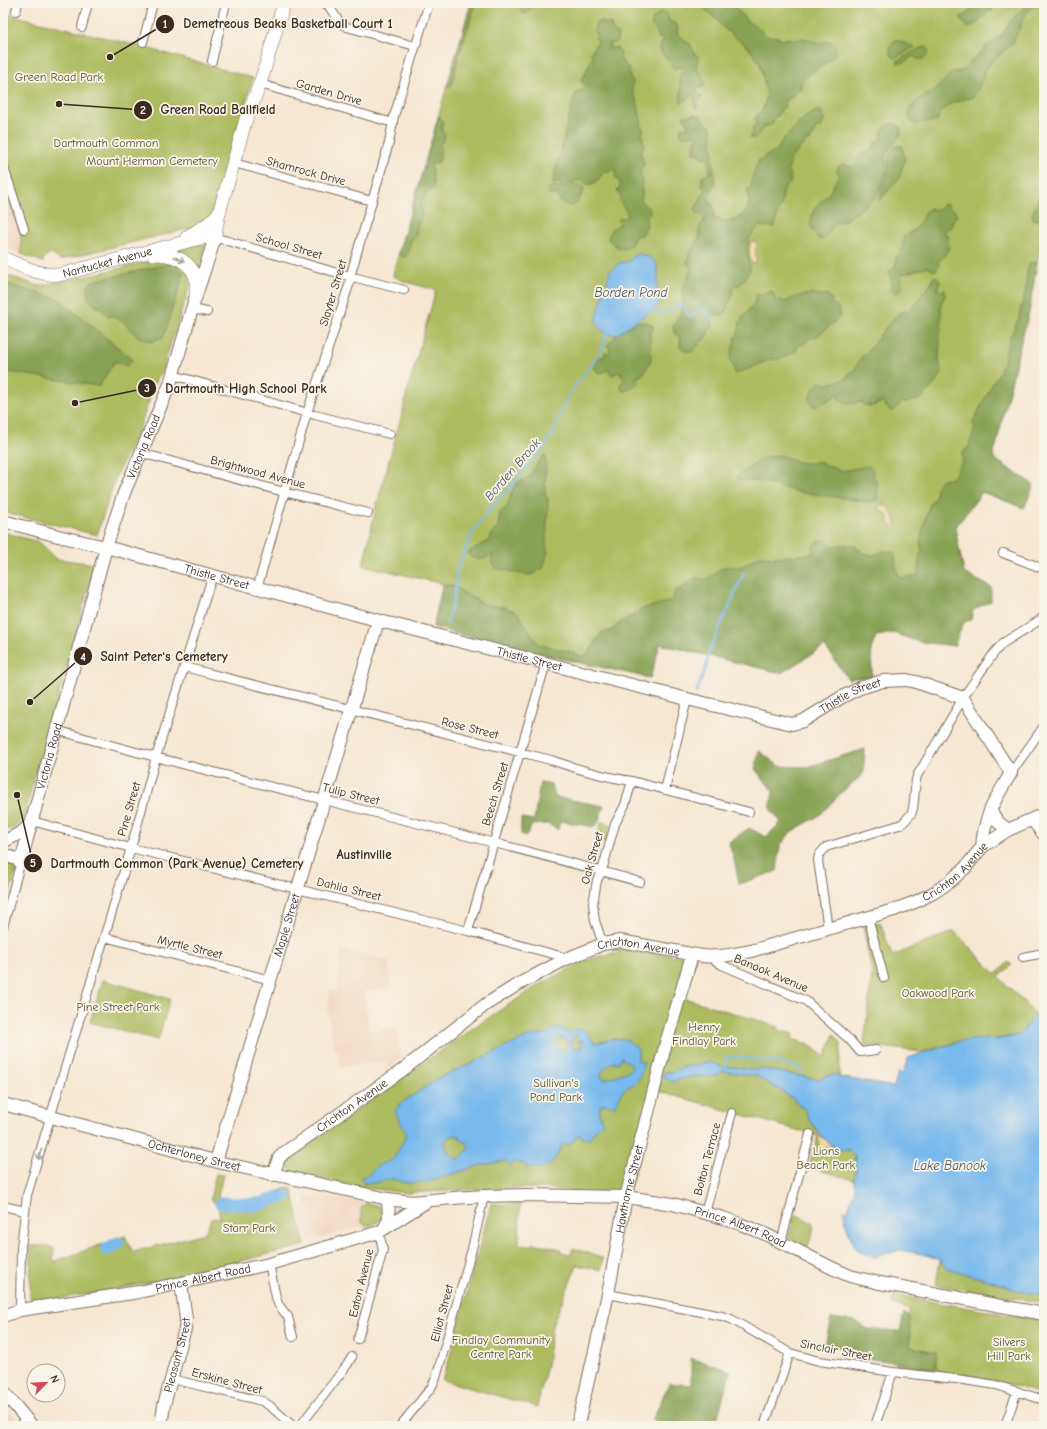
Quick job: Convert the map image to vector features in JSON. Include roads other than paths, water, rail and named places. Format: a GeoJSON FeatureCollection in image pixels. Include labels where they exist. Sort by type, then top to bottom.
{"type":"FeatureCollection","features":[{"type":"Feature","properties":{"kind":"main road","name":"Victoria Road"},"geometry":{"type":"LineString","coordinates":[[21,861],[106,548],[124,493],[142,453],[173,375],[196,295],[211,250],[219,213],[246,119],[260,84],[284,3]]}},
{"type":"Feature","properties":{"kind":"main road"},"geometry":{"type":"LineString","coordinates":[[175,244],[208,224],[219,213]]}},
{"type":"Feature","properties":{"kind":"main road","name":"Nantucket Avenue"},"geometry":{"type":"LineString","coordinates":[[3,258],[40,273],[59,275],[204,237],[214,239]]}},
{"type":"Feature","properties":{"kind":"main road"},"geometry":{"type":"LineString","coordinates":[[141,254],[162,254],[184,261],[195,277],[196,295]]}},
{"type":"Feature","properties":{"kind":"main road","name":"Thistle Street"},"geometry":{"type":"LineString","coordinates":[[3,521],[378,621],[792,724],[803,721],[842,697],[860,688],[883,681],[907,680],[963,698]]}},
{"type":"Feature","properties":{"kind":"main road","name":"Maple Street"},"geometry":{"type":"LineString","coordinates":[[216,1161],[326,800],[378,621]]}},
{"type":"Feature","properties":{"kind":"main road"},"geometry":{"type":"LineString","coordinates":[[963,698],[1011,773],[990,810],[983,829],[982,846]]}},
{"type":"Feature","properties":{"kind":"main road"},"geometry":{"type":"LineString","coordinates":[[990,810],[998,822],[1008,830]]}},
{"type":"Feature","properties":{"kind":"main road","name":"Crichton Avenue"},"geometry":{"type":"LineString","coordinates":[[273,1175],[279,1158],[284,1153],[404,1069],[485,1005],[517,985],[566,959],[603,944],[620,942],[710,957],[751,951],[894,910],[915,902],[948,883],[966,868],[982,846],[1008,830],[1044,814]]}},
{"type":"Feature","properties":{"kind":"main road"},"geometry":{"type":"LineString","coordinates":[[3,842],[22,832],[32,822]]}},
{"type":"Feature","properties":{"kind":"main road"},"geometry":{"type":"LineString","coordinates":[[3,854],[21,861]]}},
{"type":"Feature","properties":{"kind":"main road","name":"Hawthorne Street"},"geometry":{"type":"LineString","coordinates":[[576,1426],[579,1420],[608,1294],[626,1197],[666,1043],[692,955]]}},
{"type":"Feature","properties":{"kind":"main road","name":"Ochterloney Street"},"geometry":{"type":"LineString","coordinates":[[3,1104],[216,1161],[273,1175],[388,1199]]}},
{"type":"Feature","properties":{"kind":"main road","name":"Prince Albert Road"},"geometry":{"type":"LineString","coordinates":[[388,1199],[412,1202],[484,1196],[626,1197],[673,1204],[740,1224],[781,1242],[808,1257],[850,1276],[1044,1314]]}},
{"type":"Feature","properties":{"kind":"main road"},"geometry":{"type":"LineString","coordinates":[[382,1230],[389,1219],[388,1199]]}},
{"type":"Feature","properties":{"kind":"main road","name":"Prince Albert Road"},"geometry":{"type":"LineString","coordinates":[[3,1316],[18,1311],[139,1292],[269,1264],[382,1230],[427,1201]]}},
{"type":"Feature","properties":{"kind":"main road","name":"Pleasant Street"},"geometry":{"type":"LineString","coordinates":[[161,1426],[164,1405],[185,1328],[186,1319],[181,1283]]}},
{"type":"Feature","properties":{"kind":"main road","name":"Prince Albert Road"},"geometry":{"type":"LineString","coordinates":[[3,1309],[18,1311]]}},
{"type":"Feature","properties":{"kind":"main road"},"geometry":{"type":"LineString","coordinates":[[3,1391],[32,1426]]}},
{"type":"Feature","properties":{"kind":"street"},"geometry":{"type":"LineString","coordinates":[[82,27],[88,3]]}},
{"type":"Feature","properties":{"kind":"street"},"geometry":{"type":"LineString","coordinates":[[143,42],[153,3]]}},
{"type":"Feature","properties":{"kind":"street"},"geometry":{"type":"LineString","coordinates":[[212,61],[226,3]]}},
{"type":"Feature","properties":{"kind":"street"},"geometry":{"type":"LineString","coordinates":[[321,3],[328,5],[340,23],[347,27],[415,46]]}},
{"type":"Feature","properties":{"kind":"street","name":"Slayter Street"},"geometry":{"type":"LineString","coordinates":[[257,589],[307,413],[351,276],[415,46],[429,3]]}},
{"type":"Feature","properties":{"kind":"street","name":"Garden Drive"},"geometry":{"type":"LineString","coordinates":[[260,84],[393,123]]}},
{"type":"Feature","properties":{"kind":"street","name":"Shamrock Drive"},"geometry":{"type":"LineString","coordinates":[[234,163],[372,201]]}},
{"type":"Feature","properties":{"kind":"street"},"geometry":{"type":"LineString","coordinates":[[3,165],[24,229]]}},
{"type":"Feature","properties":{"kind":"street","name":"School Street"},"geometry":{"type":"LineString","coordinates":[[214,239],[221,239],[404,290]]}},
{"type":"Feature","properties":{"kind":"street"},"geometry":{"type":"LineString","coordinates":[[192,309],[207,312]]}},
{"type":"Feature","properties":{"kind":"street"},"geometry":{"type":"LineString","coordinates":[[173,375],[307,413],[390,434]]}},
{"type":"Feature","properties":{"kind":"street","name":"Brightwood Avenue"},"geometry":{"type":"LineString","coordinates":[[142,453],[284,492],[368,513]]}},
{"type":"Feature","properties":{"kind":"street"},"geometry":{"type":"LineString","coordinates":[[1003,553],[1044,569]]}},
{"type":"Feature","properties":{"kind":"street","name":"Pine Street"},"geometry":{"type":"LineString","coordinates":[[18,1311],[21,1246],[27,1195],[131,848],[156,757],[212,576]]}},
{"type":"Feature","properties":{"kind":"street"},"geometry":{"type":"LineString","coordinates":[[828,929],[818,860],[819,855],[826,847],[899,826],[911,814],[917,776],[963,698],[999,647],[1044,616]]}},
{"type":"Feature","properties":{"kind":"street","name":"Beech Street"},"geometry":{"type":"LineString","coordinates":[[468,932],[546,663]]}},
{"type":"Feature","properties":{"kind":"street","name":"Rose Street"},"geometry":{"type":"LineString","coordinates":[[184,667],[551,760],[617,780],[632,781],[749,812]]}},
{"type":"Feature","properties":{"kind":"street"},"geometry":{"type":"LineString","coordinates":[[665,790],[687,699]]}},
{"type":"Feature","properties":{"kind":"street"},"geometry":{"type":"LineString","coordinates":[[1011,773],[1044,726]]}},
{"type":"Feature","properties":{"kind":"street","name":"Tulip Street"},"geometry":{"type":"LineString","coordinates":[[56,730],[156,757],[493,842],[640,882]]}},
{"type":"Feature","properties":{"kind":"street","name":"Oak Street"},"geometry":{"type":"LineString","coordinates":[[603,944],[595,921],[593,904],[598,880],[602,871],[615,824],[625,805],[632,781]]}},
{"type":"Feature","properties":{"kind":"street"},"geometry":{"type":"LineString","coordinates":[[1030,820],[1044,838]]}},
{"type":"Feature","properties":{"kind":"street","name":"Dahlia Street"},"geometry":{"type":"LineString","coordinates":[[32,822],[468,932],[560,956],[566,959]]}},
{"type":"Feature","properties":{"kind":"street","name":"Victoria Road"},"geometry":{"type":"LineString","coordinates":[[3,927],[21,861]]}},
{"type":"Feature","properties":{"kind":"street"},"geometry":{"type":"LineString","coordinates":[[868,917],[884,978]]}},
{"type":"Feature","properties":{"kind":"street","name":"Myrtle Street"},"geometry":{"type":"LineString","coordinates":[[104,937],[271,980]]}},
{"type":"Feature","properties":{"kind":"street"},"geometry":{"type":"LineString","coordinates":[[1023,956],[1044,953]]}},
{"type":"Feature","properties":{"kind":"street","name":"Banook Avenue"},"geometry":{"type":"LineString","coordinates":[[710,957],[722,965],[806,1001],[850,1040],[860,1052],[876,1050]]}},
{"type":"Feature","properties":{"kind":"street","name":"Bolton Terrace"},"geometry":{"type":"LineString","coordinates":[[705,1213],[732,1112]]}},
{"type":"Feature","properties":{"kind":"street"},"geometry":{"type":"LineString","coordinates":[[781,1242],[810,1134]]}},
{"type":"Feature","properties":{"kind":"street","name":"Elliot Street"},"geometry":{"type":"LineString","coordinates":[[400,1426],[431,1388],[436,1378],[472,1248],[484,1196]]}},
{"type":"Feature","properties":{"kind":"street"},"geometry":{"type":"LineString","coordinates":[[3,1206],[24,1211]]}},
{"type":"Feature","properties":{"kind":"street","name":"Eaton Avenue"},"geometry":{"type":"LineString","coordinates":[[358,1339],[383,1250],[382,1230]]}},
{"type":"Feature","properties":{"kind":"street"},"geometry":{"type":"LineString","coordinates":[[269,1264],[276,1298],[278,1304],[288,1317],[293,1337]]}},
{"type":"Feature","properties":{"kind":"street","name":"Sinclair Street"},"geometry":{"type":"LineString","coordinates":[[608,1294],[722,1316],[790,1353],[819,1361],[996,1385],[1044,1400]]}},
{"type":"Feature","properties":{"kind":"street"},"geometry":{"type":"LineString","coordinates":[[764,1426],[790,1353]]}},
{"type":"Feature","properties":{"kind":"street"},"geometry":{"type":"LineString","coordinates":[[300,1426],[352,1357]]}},
{"type":"Feature","properties":{"kind":"street"},"geometry":{"type":"LineString","coordinates":[[875,1426],[893,1372]]}},
{"type":"Feature","properties":{"kind":"street","name":"Erskine Street"},"geometry":{"type":"LineString","coordinates":[[172,1378],[262,1401],[293,1426]]}},
{"type":"Feature","properties":{"kind":"street"},"geometry":{"type":"LineString","coordinates":[[1005,1426],[1016,1391]]}},
{"type":"Feature","properties":{"kind":"water","name":"Borden Pond"},"geometry":{"type":"Polygon","coordinates":[[[637,253],[651,258],[656,263],[658,270],[657,286],[659,304],[616,335],[606,333],[601,330],[596,321],[610,271],[619,263],[629,261],[637,253]]]}},
{"type":"Feature","properties":{"kind":"water","name":"Lake Banook"},"geometry":{"type":"Polygon","coordinates":[[[1044,1007],[1044,1295],[1015,1290],[1005,1285],[946,1268],[940,1260],[927,1255],[900,1250],[874,1257],[857,1251],[848,1231],[843,1210],[847,1212],[855,1189],[855,1156],[849,1150],[837,1149],[821,1136],[810,1121],[805,1110],[791,1097],[756,1076],[723,1071],[718,1075],[708,1077],[690,1077],[672,1082],[670,1080],[663,1079],[665,1072],[673,1072],[680,1068],[709,1062],[723,1067],[758,1070],[759,1068],[809,1078],[820,1079],[832,1074],[839,1077],[894,1087],[898,1072],[903,1074],[908,1058],[961,1041],[994,1040],[1019,1035],[1027,1024],[1044,1007]]]}},
{"type":"Feature","properties":{"kind":"water"},"geometry":{"type":"Polygon","coordinates":[[[562,1028],[568,1033],[578,1029],[585,1030],[595,1043],[617,1039],[624,1040],[634,1045],[638,1051],[638,1061],[644,1062],[640,1077],[635,1083],[623,1090],[615,1106],[602,1104],[600,1113],[603,1122],[589,1138],[582,1138],[581,1135],[577,1135],[574,1141],[567,1145],[562,1144],[554,1160],[544,1168],[530,1167],[527,1169],[525,1164],[513,1162],[511,1166],[507,1161],[481,1165],[428,1182],[406,1183],[393,1179],[376,1183],[363,1183],[361,1177],[367,1176],[379,1165],[392,1160],[395,1157],[407,1134],[395,1112],[399,1105],[437,1079],[530,1036],[551,1033],[551,1029],[562,1028]],[[576,1034],[571,1039],[571,1045],[574,1048],[581,1048],[582,1040],[578,1042],[579,1038],[576,1034]],[[559,1036],[555,1042],[557,1048],[561,1051],[568,1047],[567,1041],[563,1037],[559,1042],[561,1037],[559,1036]],[[622,1057],[619,1062],[615,1063],[615,1061],[607,1066],[601,1073],[602,1078],[607,1079],[631,1070],[632,1065],[623,1060],[622,1057]],[[456,1135],[446,1140],[445,1147],[450,1154],[458,1160],[469,1147],[459,1136],[456,1135]]]}},
{"type":"Feature","properties":{"kind":"waterway"},"geometry":{"type":"LineString","coordinates":[[651,311],[661,313],[682,305],[689,316],[694,315],[698,309],[703,309],[714,319]]}},
{"type":"Feature","properties":{"kind":"waterway","name":"Borden Brook"},"geometry":{"type":"LineString","coordinates":[[447,623],[454,599],[457,570],[471,536],[486,513],[510,488],[552,436],[569,394],[601,352],[607,334]]}},
{"type":"Feature","properties":{"kind":"waterway"},"geometry":{"type":"LineString","coordinates":[[696,693],[707,665],[708,654],[744,573]]}},
{"type":"Feature","properties":{"kind":"waterway"},"geometry":{"type":"LineString","coordinates":[[726,1067],[726,1058],[737,1057],[772,1061],[801,1068],[800,1075]]}},
{"type":"Feature","properties":{"kind":"waterway"},"geometry":{"type":"LineString","coordinates":[[221,1203],[256,1205],[285,1196]]}},
{"type":"Feature","properties":{"kind":"waterway"},"geometry":{"type":"LineString","coordinates":[[107,1249],[118,1243]]}},
{"type":"Feature","properties":{"kind":"place","name":"Demetreous Beaks Basketball Court 1"},"geometry":{"type":"Point","coordinates":[110,57]}},
{"type":"Feature","properties":{"kind":"place","name":"Green Road Ballfield"},"geometry":{"type":"Point","coordinates":[59,104]}},
{"type":"Feature","properties":{"kind":"place","name":"Dartmouth High School Park"},"geometry":{"type":"Point","coordinates":[75,403]}},
{"type":"Feature","properties":{"kind":"place","name":"Saint Peter's Cemetery"},"geometry":{"type":"Point","coordinates":[30,702]}},
{"type":"Feature","properties":{"kind":"place","name":"Dartmouth Common (Park Avenue) Cemetery"},"geometry":{"type":"Point","coordinates":[17,795]}},
{"type":"Feature","properties":{"kind":"district","name":"Austinville"},"geometry":{"type":"Point","coordinates":[364,854]}},
{"type":"Feature","properties":{"kind":"park label","name":"Green Road Park"},"geometry":{"type":"Point","coordinates":[59,77]}},
{"type":"Feature","properties":{"kind":"park label","name":"Dartmouth Common"},"geometry":{"type":"Point","coordinates":[106,143]}},
{"type":"Feature","properties":{"kind":"park label","name":"Mount Hermon Cemetery"},"geometry":{"type":"Point","coordinates":[152,161]}},
{"type":"Feature","properties":{"kind":"park label","name":"Oakwood Park"},"geometry":{"type":"Point","coordinates":[938,993]}},
{"type":"Feature","properties":{"kind":"park label","name":"Pine Street Park"},"geometry":{"type":"Point","coordinates":[118,1007]}},
{"type":"Feature","properties":{"kind":"park label","name":"Henry Findlay Park"},"geometry":{"type":"Point","coordinates":[704,1034]}},
{"type":"Feature","properties":{"kind":"park label","name":"Sullivan's Pond Park"},"geometry":{"type":"Point","coordinates":[556,1090]}},
{"type":"Feature","properties":{"kind":"park label","name":"Lions Beach Park"},"geometry":{"type":"Point","coordinates":[826,1158]}},
{"type":"Feature","properties":{"kind":"park label","name":"Starr Park"},"geometry":{"type":"Point","coordinates":[249,1228]}},
{"type":"Feature","properties":{"kind":"park label","name":"Findlay Community Centre Park"},"geometry":{"type":"Point","coordinates":[501,1347]}},
{"type":"Feature","properties":{"kind":"park label","name":"Silvers Hill Park"},"geometry":{"type":"Point","coordinates":[1009,1349]}}]}
